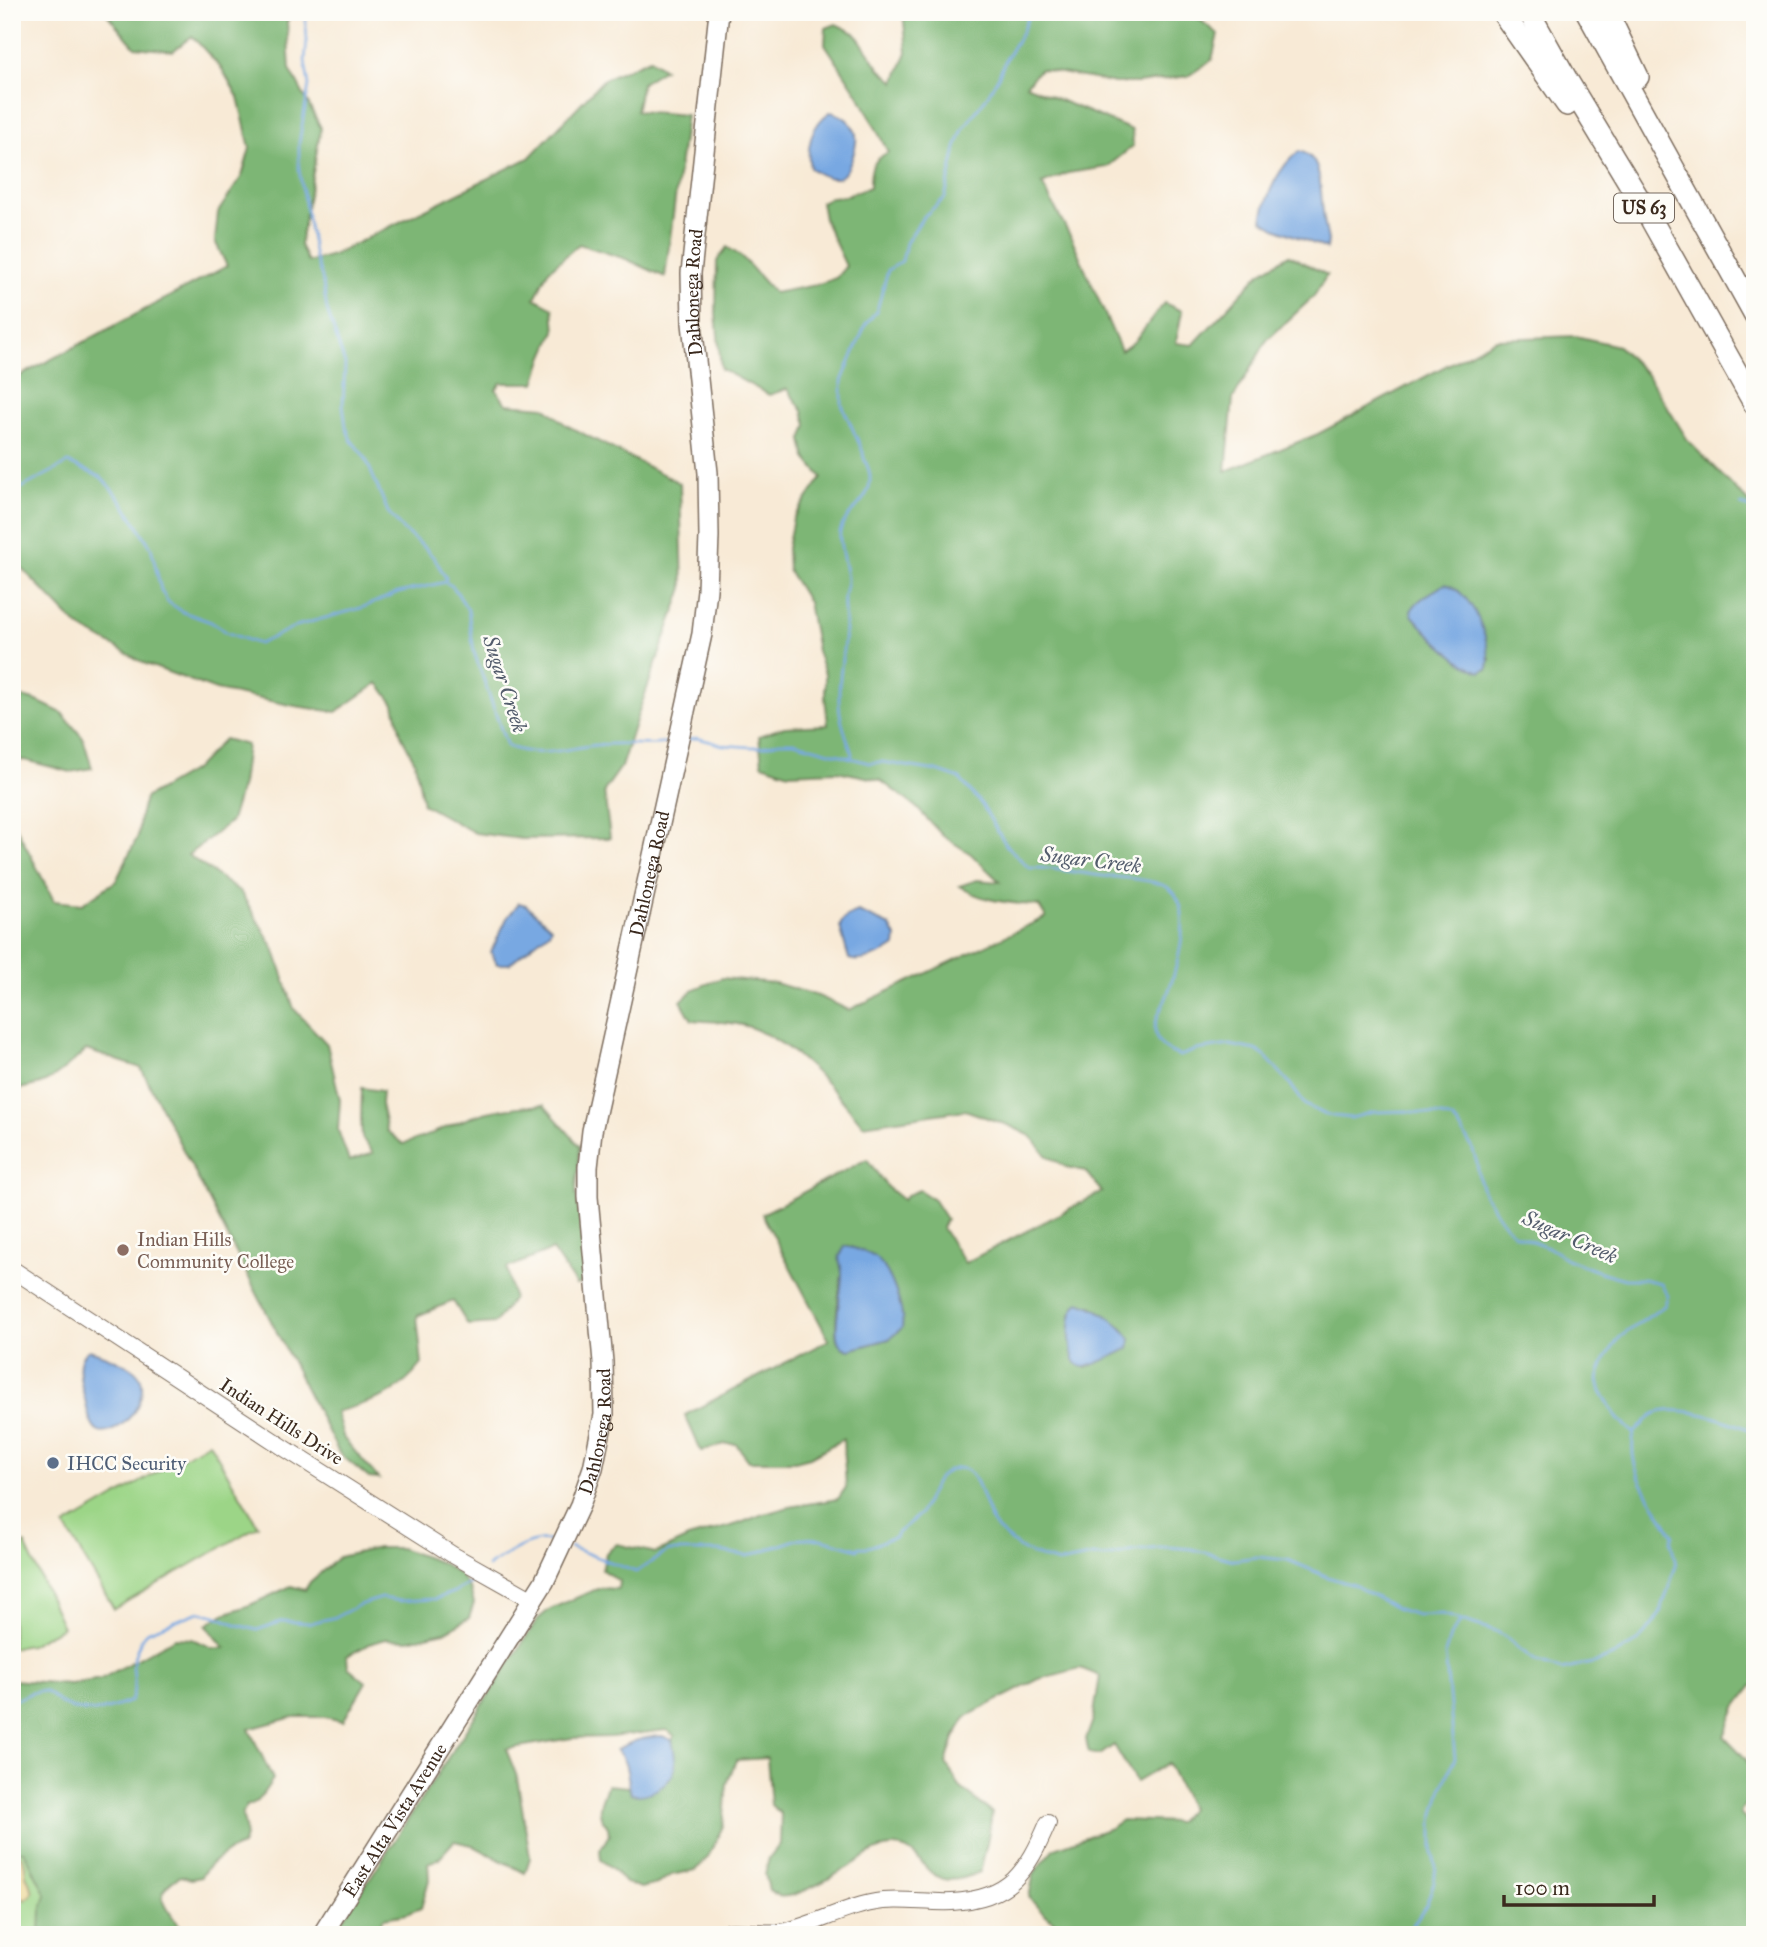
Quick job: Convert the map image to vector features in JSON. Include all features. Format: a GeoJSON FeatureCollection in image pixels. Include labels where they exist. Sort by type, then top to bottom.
{"type":"FeatureCollection","features":[{"type":"Feature","properties":{"kind":"highway"},"geometry":{"type":"LineString","coordinates":[[1502,12],[1586,134],[1711,327]]}},
{"type":"Feature","properties":{"kind":"highway","name":"US 63"},"geometry":{"type":"LineString","coordinates":[[1529,12],[1648,214],[1755,405]]}},
{"type":"Feature","properties":{"kind":"highway","name":"US 63"},"geometry":{"type":"LineString","coordinates":[[1587,12],[1755,315]]}},
{"type":"Feature","properties":{"kind":"highway"},"geometry":{"type":"LineString","coordinates":[[1607,12],[1683,173],[1690,198]]}},
{"type":"Feature","properties":{"kind":"main road","name":"Dahlonega Road"},"geometry":{"type":"LineString","coordinates":[[468,1703],[544,1583],[580,1505],[593,1468],[604,1415],[603,1362],[587,1197],[588,1167],[592,1131],[702,634],[707,590],[708,473],[692,323],[691,273],[719,12]]}},
{"type":"Feature","properties":{"kind":"main road","name":"East Alta Vista Avenue"},"geometry":{"type":"LineString","coordinates":[[322,1935],[468,1703]]}},
{"type":"Feature","properties":{"kind":"street","name":"Indian Hills Drive"},"geometry":{"type":"LineString","coordinates":[[12,1269],[286,1450],[453,1555],[533,1600]]}},
{"type":"Feature","properties":{"kind":"street"},"geometry":{"type":"LineString","coordinates":[[711,1935],[731,1931],[784,1931],[848,1908],[882,1901],[952,1902],[985,1896],[1005,1888],[1022,1872],[1035,1854],[1048,1823]]}},
{"type":"Feature","properties":{"kind":"green space"},"geometry":{"type":"Polygon","coordinates":[[[105,12],[295,12],[287,21],[290,69],[321,128],[300,245],[308,262],[333,255],[529,158],[604,79],[650,59],[664,69],[642,83],[636,111],[686,115],[665,277],[626,259],[579,244],[548,271],[535,298],[553,308],[555,331],[535,383],[501,383],[496,389],[506,404],[545,407],[566,425],[680,483],[683,588],[621,767],[604,791],[610,838],[522,839],[475,833],[423,804],[415,762],[401,735],[394,704],[378,683],[336,712],[216,690],[146,664],[78,626],[12,558],[12,380],[227,266],[215,241],[218,212],[242,176],[250,148],[238,97],[222,69],[192,36],[173,51],[135,47],[105,12]]]}},
{"type":"Feature","properties":{"kind":"green space"},"geometry":{"type":"Polygon","coordinates":[[[903,12],[1190,12],[1218,34],[1212,60],[1188,76],[1138,83],[1115,83],[1040,69],[1026,85],[1132,130],[1133,146],[1107,167],[1068,173],[1042,184],[1072,239],[1121,351],[1135,341],[1164,303],[1182,311],[1176,343],[1193,345],[1260,273],[1289,255],[1327,275],[1314,296],[1267,340],[1233,399],[1226,471],[1318,434],[1496,339],[1576,336],[1618,346],[1648,376],[1689,442],[1755,509],[1755,1685],[1736,1707],[1724,1736],[1751,1766],[1756,1781],[1754,1791],[1740,1812],[1755,1834],[1755,1935],[1063,1935],[1065,1931],[1029,1897],[1034,1873],[1055,1848],[1110,1828],[1122,1820],[1177,1822],[1190,1808],[1168,1763],[1136,1782],[1114,1745],[1100,1755],[1089,1753],[1086,1739],[1093,1720],[1100,1676],[1080,1668],[1039,1679],[967,1716],[954,1738],[946,1763],[960,1787],[992,1813],[980,1872],[959,1879],[944,1879],[933,1874],[909,1851],[897,1847],[880,1849],[815,1886],[794,1895],[778,1896],[769,1890],[765,1874],[769,1858],[780,1844],[781,1814],[771,1805],[767,1758],[736,1760],[727,1784],[723,1826],[708,1857],[696,1870],[671,1875],[657,1884],[641,1888],[625,1883],[601,1860],[600,1850],[609,1835],[608,1827],[601,1816],[601,1802],[607,1785],[629,1787],[631,1794],[674,1752],[672,1740],[675,1736],[666,1730],[611,1737],[572,1738],[506,1749],[517,1777],[528,1844],[530,1858],[525,1873],[472,1845],[454,1841],[438,1859],[428,1863],[429,1880],[421,1908],[384,1918],[372,1935],[333,1935],[538,1619],[550,1609],[599,1588],[618,1589],[619,1581],[602,1570],[606,1553],[617,1544],[656,1553],[688,1538],[761,1515],[789,1507],[838,1499],[846,1487],[843,1439],[810,1457],[795,1461],[749,1461],[736,1444],[725,1444],[701,1451],[685,1415],[829,1340],[762,1214],[867,1159],[887,1187],[903,1200],[907,1195],[919,1190],[933,1199],[946,1219],[942,1228],[965,1263],[1102,1192],[1085,1171],[1066,1167],[1046,1155],[1031,1136],[965,1110],[863,1125],[813,1069],[783,1045],[746,1026],[692,1020],[681,1001],[694,989],[722,978],[775,983],[818,996],[849,1010],[1046,917],[1039,906],[988,899],[959,886],[977,880],[1000,882],[971,854],[943,836],[916,807],[880,780],[837,771],[789,773],[762,764],[759,736],[784,727],[828,725],[825,674],[817,651],[808,602],[788,570],[787,548],[793,519],[822,477],[806,458],[802,440],[807,425],[803,411],[787,389],[769,395],[721,369],[716,313],[717,261],[727,247],[742,257],[774,293],[816,285],[836,278],[846,266],[824,219],[821,202],[870,187],[873,166],[888,152],[861,99],[825,44],[826,28],[836,24],[855,33],[880,69],[895,82],[907,52],[903,12]],[[1458,591],[1429,595],[1420,600],[1416,620],[1459,660],[1487,670],[1490,659],[1458,591]],[[848,1246],[839,1293],[836,1331],[839,1343],[849,1350],[889,1339],[878,1260],[848,1246]],[[1075,1306],[1071,1315],[1086,1368],[1129,1348],[1123,1328],[1092,1306],[1075,1306]]]}},
{"type":"Feature","properties":{"kind":"green space"},"geometry":{"type":"Polygon","coordinates":[[[12,694],[37,701],[62,713],[83,738],[92,768],[71,772],[24,760],[12,761],[12,694]]]}},
{"type":"Feature","properties":{"kind":"green space"},"geometry":{"type":"Polygon","coordinates":[[[224,739],[247,745],[242,784],[231,821],[188,855],[241,893],[274,948],[294,1009],[327,1044],[340,1100],[338,1130],[349,1161],[373,1153],[362,1138],[362,1088],[382,1091],[381,1104],[387,1131],[403,1144],[482,1113],[544,1105],[580,1146],[576,1191],[587,1281],[576,1285],[552,1250],[507,1268],[513,1298],[495,1323],[468,1325],[453,1301],[417,1316],[422,1364],[393,1391],[374,1401],[336,1412],[344,1439],[379,1479],[369,1478],[339,1453],[141,1068],[86,1050],[50,1079],[12,1092],[12,819],[54,901],[82,904],[116,881],[138,836],[145,798],[195,769],[224,739]]]}},
{"type":"Feature","properties":{"kind":"green space"},"geometry":{"type":"Polygon","coordinates":[[[209,1442],[258,1526],[114,1609],[65,1526],[209,1442]]]}},
{"type":"Feature","properties":{"kind":"green space"},"geometry":{"type":"Polygon","coordinates":[[[12,1540],[25,1544],[63,1627],[30,1645],[12,1648],[12,1540]]]}},
{"type":"Feature","properties":{"kind":"green space"},"geometry":{"type":"Polygon","coordinates":[[[378,1548],[400,1548],[442,1563],[460,1575],[470,1589],[474,1603],[469,1618],[445,1632],[408,1640],[386,1639],[369,1644],[347,1656],[348,1667],[366,1682],[343,1721],[325,1717],[293,1717],[249,1729],[273,1779],[258,1801],[246,1806],[242,1816],[245,1838],[242,1846],[218,1858],[201,1877],[191,1879],[180,1876],[164,1890],[164,1902],[185,1935],[40,1935],[41,1911],[46,1895],[24,1851],[12,1851],[12,1680],[70,1684],[101,1679],[175,1638],[192,1639],[213,1648],[225,1648],[206,1625],[224,1614],[291,1586],[305,1590],[310,1582],[339,1557],[378,1548]]]}},
{"type":"Feature","properties":{"kind":"green space"},"geometry":{"type":"Polygon","coordinates":[[[12,1775],[114,1935],[12,1935],[12,1775]]]}},
{"type":"Feature","properties":{"kind":"sand"},"geometry":{"type":"Polygon","coordinates":[[[18,1855],[23,1858],[32,1888],[32,1894],[25,1900],[19,1895],[17,1888],[13,1857],[18,1855]]]}},
{"type":"Feature","properties":{"kind":"water"},"geometry":{"type":"Polygon","coordinates":[[[830,112],[848,121],[856,136],[855,150],[849,166],[836,178],[826,177],[810,168],[809,160],[814,130],[830,112]]]}},
{"type":"Feature","properties":{"kind":"water"},"geometry":{"type":"Polygon","coordinates":[[[1299,151],[1312,158],[1318,171],[1327,249],[1262,220],[1274,182],[1285,165],[1299,151]]]}},
{"type":"Feature","properties":{"kind":"water"},"geometry":{"type":"Polygon","coordinates":[[[1445,584],[1464,596],[1479,619],[1489,657],[1488,668],[1481,672],[1453,656],[1412,615],[1411,611],[1418,602],[1445,584]]]}},
{"type":"Feature","properties":{"kind":"water"},"geometry":{"type":"Polygon","coordinates":[[[519,903],[526,905],[551,927],[549,932],[509,964],[497,964],[491,952],[507,918],[519,903]]]}},
{"type":"Feature","properties":{"kind":"water"},"geometry":{"type":"Polygon","coordinates":[[[858,912],[890,926],[896,937],[895,946],[872,957],[849,959],[840,927],[844,919],[858,912]]]}},
{"type":"Feature","properties":{"kind":"water"},"geometry":{"type":"Polygon","coordinates":[[[845,1246],[870,1255],[882,1265],[896,1292],[902,1321],[902,1328],[889,1339],[849,1350],[842,1347],[837,1338],[842,1275],[839,1258],[845,1246]]]}},
{"type":"Feature","properties":{"kind":"water"},"geometry":{"type":"Polygon","coordinates":[[[1079,1302],[1100,1312],[1121,1327],[1131,1339],[1129,1348],[1091,1365],[1078,1365],[1072,1354],[1070,1329],[1072,1313],[1079,1302]]]}},
{"type":"Feature","properties":{"kind":"water"},"geometry":{"type":"Polygon","coordinates":[[[89,1350],[129,1367],[141,1379],[141,1397],[132,1414],[111,1431],[96,1430],[88,1413],[80,1362],[89,1350]]]}},
{"type":"Feature","properties":{"kind":"water"},"geometry":{"type":"Polygon","coordinates":[[[662,1736],[672,1740],[675,1761],[673,1774],[664,1785],[651,1792],[631,1794],[625,1765],[616,1750],[638,1740],[662,1736]]]}},
{"type":"Feature","properties":{"kind":"waterway"},"geometry":{"type":"LineString","coordinates":[[305,12],[305,61],[309,85],[299,143],[299,170],[327,310],[345,364],[343,405],[346,427],[351,440],[365,457],[388,512],[403,530],[435,559],[446,578],[445,582]]}},
{"type":"Feature","properties":{"kind":"waterway"},"geometry":{"type":"LineString","coordinates":[[851,758],[839,709],[847,579],[840,532],[847,518],[866,494],[870,477],[863,452],[842,405],[842,381],[865,326],[877,310],[888,270],[902,261],[906,243],[923,217],[945,198],[963,129],[986,98],[1030,12]]}},
{"type":"Feature","properties":{"kind":"waterway","name":"Sugar Creek"},"geometry":{"type":"LineString","coordinates":[[12,493],[68,463],[101,477],[122,501],[151,547],[161,590],[168,602],[228,633],[259,644],[296,626],[361,608],[398,593],[445,582],[452,586],[468,610],[474,652],[507,746],[546,752],[596,745],[669,743]]}},
{"type":"Feature","properties":{"kind":"waterway"},"geometry":{"type":"LineString","coordinates":[[1741,505],[1755,509]]}},
{"type":"Feature","properties":{"kind":"waterway","name":"Sugar Creek"},"geometry":{"type":"LineString","coordinates":[[686,740],[697,738],[723,745],[751,747],[794,742],[869,763],[882,762],[937,771],[960,779],[982,805],[1006,845],[1029,868],[1138,879],[1170,889],[1177,898],[1182,925],[1175,971],[1155,1026],[1157,1040],[1165,1049],[1180,1056],[1196,1050],[1230,1045],[1256,1050],[1288,1081],[1305,1105],[1326,1115],[1351,1118],[1374,1112],[1407,1111],[1452,1119],[1472,1147],[1484,1193],[1498,1216],[1514,1234],[1600,1272],[1625,1279],[1661,1283],[1668,1296],[1664,1306],[1620,1337],[1605,1359],[1598,1380],[1601,1392],[1618,1419],[1634,1433]]}},
{"type":"Feature","properties":{"kind":"waterway","name":"Sugar Creek"},"geometry":{"type":"LineString","coordinates":[[1634,1433],[1648,1418],[1664,1411],[1703,1414],[1755,1429]]}},
{"type":"Feature","properties":{"kind":"waterway"},"geometry":{"type":"LineString","coordinates":[[570,1547],[636,1572],[668,1551],[719,1551],[748,1556],[801,1538],[822,1539],[858,1549],[869,1547],[895,1537],[920,1514],[938,1478],[957,1468],[969,1472],[977,1482],[991,1520],[998,1530],[1018,1547],[1034,1555],[1058,1563],[1168,1547],[1192,1549],[1234,1560],[1257,1557],[1288,1560],[1356,1586],[1395,1608],[1417,1615],[1442,1614],[1496,1631],[1536,1661],[1562,1670],[1601,1661],[1638,1641],[1661,1611],[1676,1565],[1671,1542],[1673,1535],[1638,1474],[1634,1461],[1634,1433]]}},
{"type":"Feature","properties":{"kind":"waterway"},"geometry":{"type":"LineString","coordinates":[[488,1567],[529,1543],[546,1540],[554,1542]]}},
{"type":"Feature","properties":{"kind":"waterway"},"geometry":{"type":"LineString","coordinates":[[12,1701],[38,1691],[49,1694],[72,1708],[89,1711],[105,1710],[131,1701],[134,1658],[146,1632],[199,1612],[257,1630],[283,1621],[310,1623],[336,1617],[359,1605],[382,1598],[400,1601],[435,1599],[480,1578]]}},
{"type":"Feature","properties":{"kind":"waterway"},"geometry":{"type":"LineString","coordinates":[[1409,1935],[1426,1905],[1434,1882],[1436,1867],[1433,1854],[1433,1821],[1442,1788],[1455,1758],[1445,1653],[1450,1637],[1461,1620]]}},
{"type":"Feature","properties":{"kind":"place","name":"Indian Hills Community College"},"geometry":{"type":"Point","coordinates":[123,1250]}},
{"type":"Feature","properties":{"kind":"place","name":"IHCC Security"},"geometry":{"type":"Point","coordinates":[53,1463]}}]}
